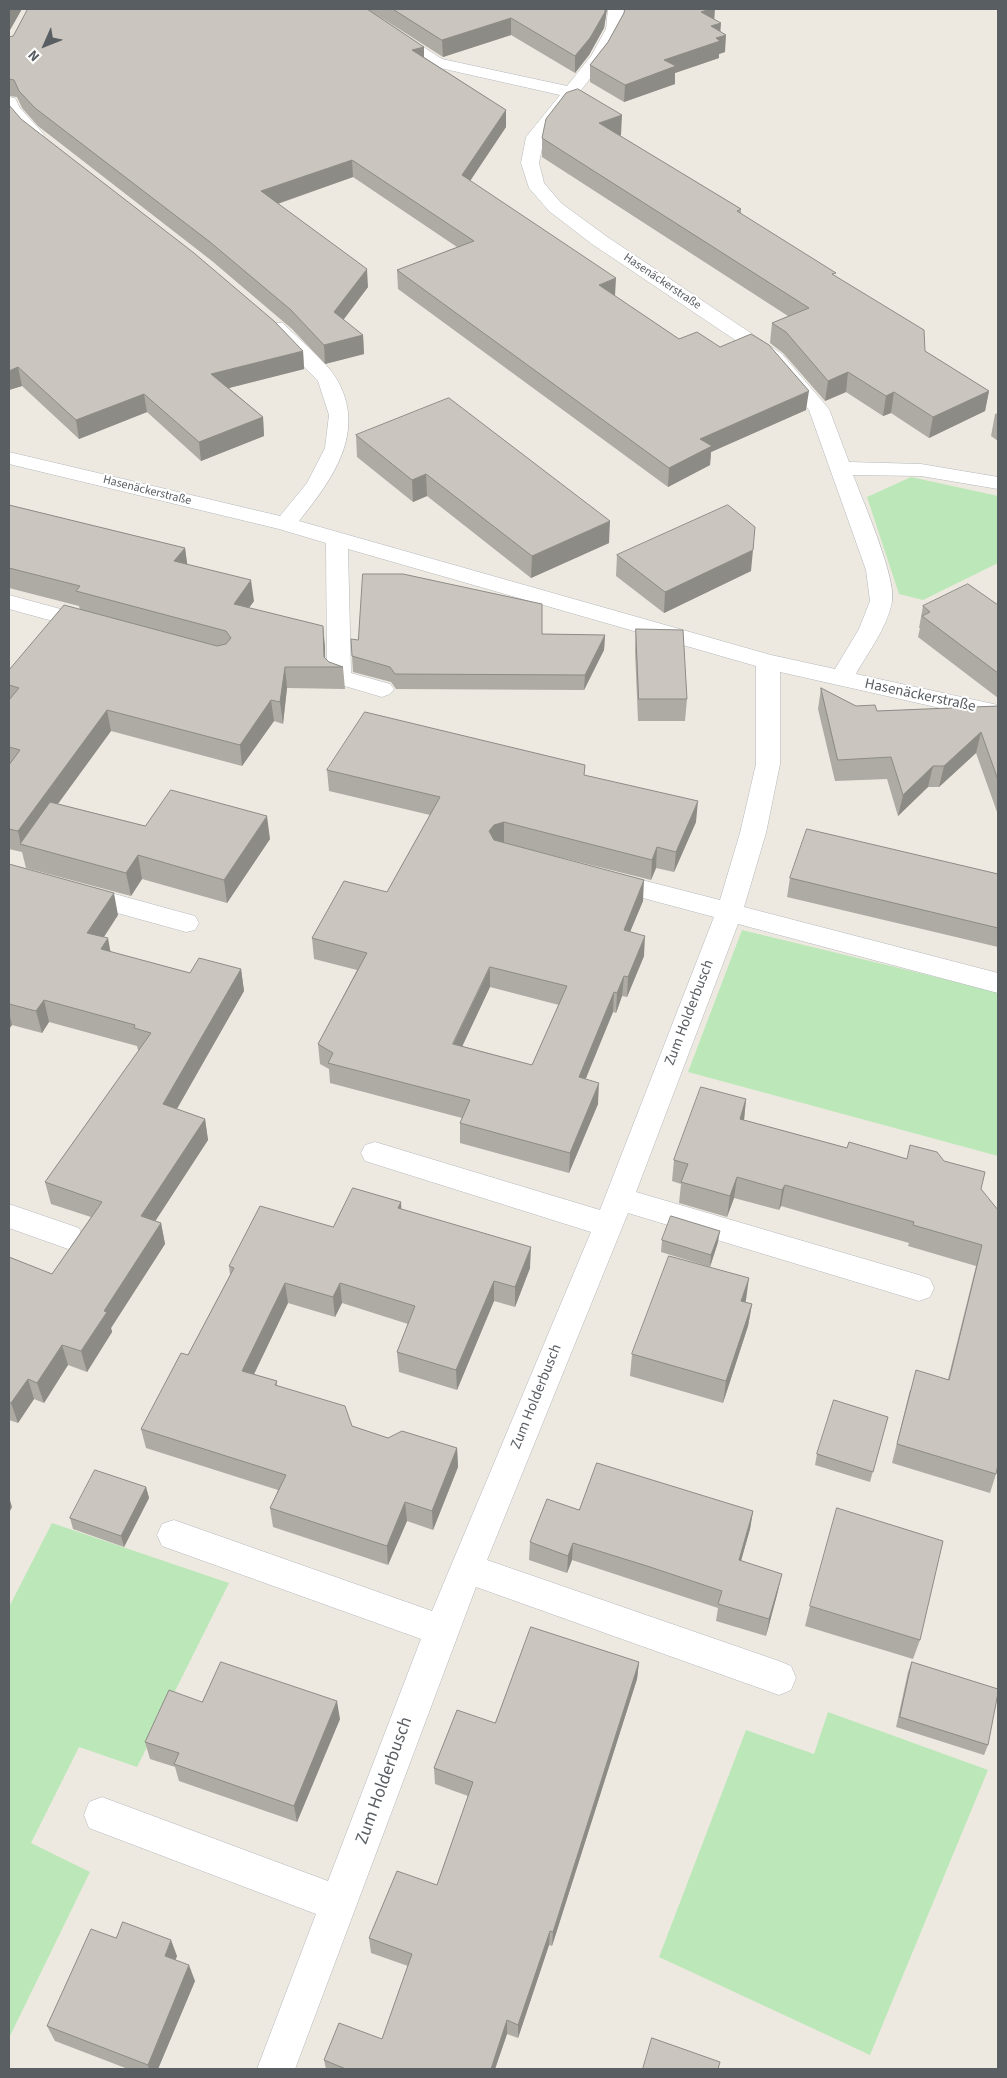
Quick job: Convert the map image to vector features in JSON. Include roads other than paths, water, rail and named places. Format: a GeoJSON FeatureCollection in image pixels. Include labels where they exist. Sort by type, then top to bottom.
{"type":"FeatureCollection","features":[{"type":"Feature","properties":{"kind":"street"},"geometry":{"type":"LineString","coordinates":[[354,9],[437,63],[570,92]]}},
{"type":"Feature","properties":{"kind":"street","name":"Hasenäckerstraße"},"geometry":{"type":"LineString","coordinates":[[616,9],[614,29],[598,58],[535,137],[530,163],[535,184],[555,207],[599,240],[775,358],[819,409],[842,468],[877,570],[881,601],[870,629],[841,679]]}},
{"type":"Feature","properties":{"kind":"street"},"geometry":{"type":"LineString","coordinates":[[9,102],[12,110],[31,131],[46,143]]}},
{"type":"Feature","properties":{"kind":"street"},"geometry":{"type":"LineString","coordinates":[[262,316],[284,334],[327,379],[339,414],[335,448],[317,485],[285,524]]}},
{"type":"Feature","properties":{"kind":"street","name":"Hasenäckerstraße"},"geometry":{"type":"LineString","coordinates":[[9,458],[285,524],[768,662],[998,712]]}},
{"type":"Feature","properties":{"kind":"street"},"geometry":{"type":"LineString","coordinates":[[842,468],[921,470],[998,483]]}},
{"type":"Feature","properties":{"kind":"street"},"geometry":{"type":"LineString","coordinates":[[337,539],[339,677],[382,689]]}},
{"type":"Feature","properties":{"kind":"street"},"geometry":{"type":"LineString","coordinates":[[9,602],[114,630]]}},
{"type":"Feature","properties":{"kind":"street","name":"Zum Holderbusch"},"geometry":{"type":"LineString","coordinates":[[276,2069],[340,1904],[441,1630],[614,1212],[729,912],[753,833],[768,764],[768,662]]}},
{"type":"Feature","properties":{"kind":"street"},"geometry":{"type":"LineString","coordinates":[[9,874],[186,923]]}},
{"type":"Feature","properties":{"kind":"street"},"geometry":{"type":"LineString","coordinates":[[588,875],[998,983]]}},
{"type":"Feature","properties":{"kind":"street"},"geometry":{"type":"LineString","coordinates":[[375,1153],[919,1288]]}},
{"type":"Feature","properties":{"kind":"street"},"geometry":{"type":"LineString","coordinates":[[9,1216],[68,1237]]}},
{"type":"Feature","properties":{"kind":"street"},"geometry":{"type":"LineString","coordinates":[[174,1535],[441,1630]]}},
{"type":"Feature","properties":{"kind":"street"},"geometry":{"type":"LineString","coordinates":[[467,1568],[778,1678]]}},
{"type":"Feature","properties":{"kind":"street"},"geometry":{"type":"LineString","coordinates":[[102,1816],[340,1904]]}}]}
